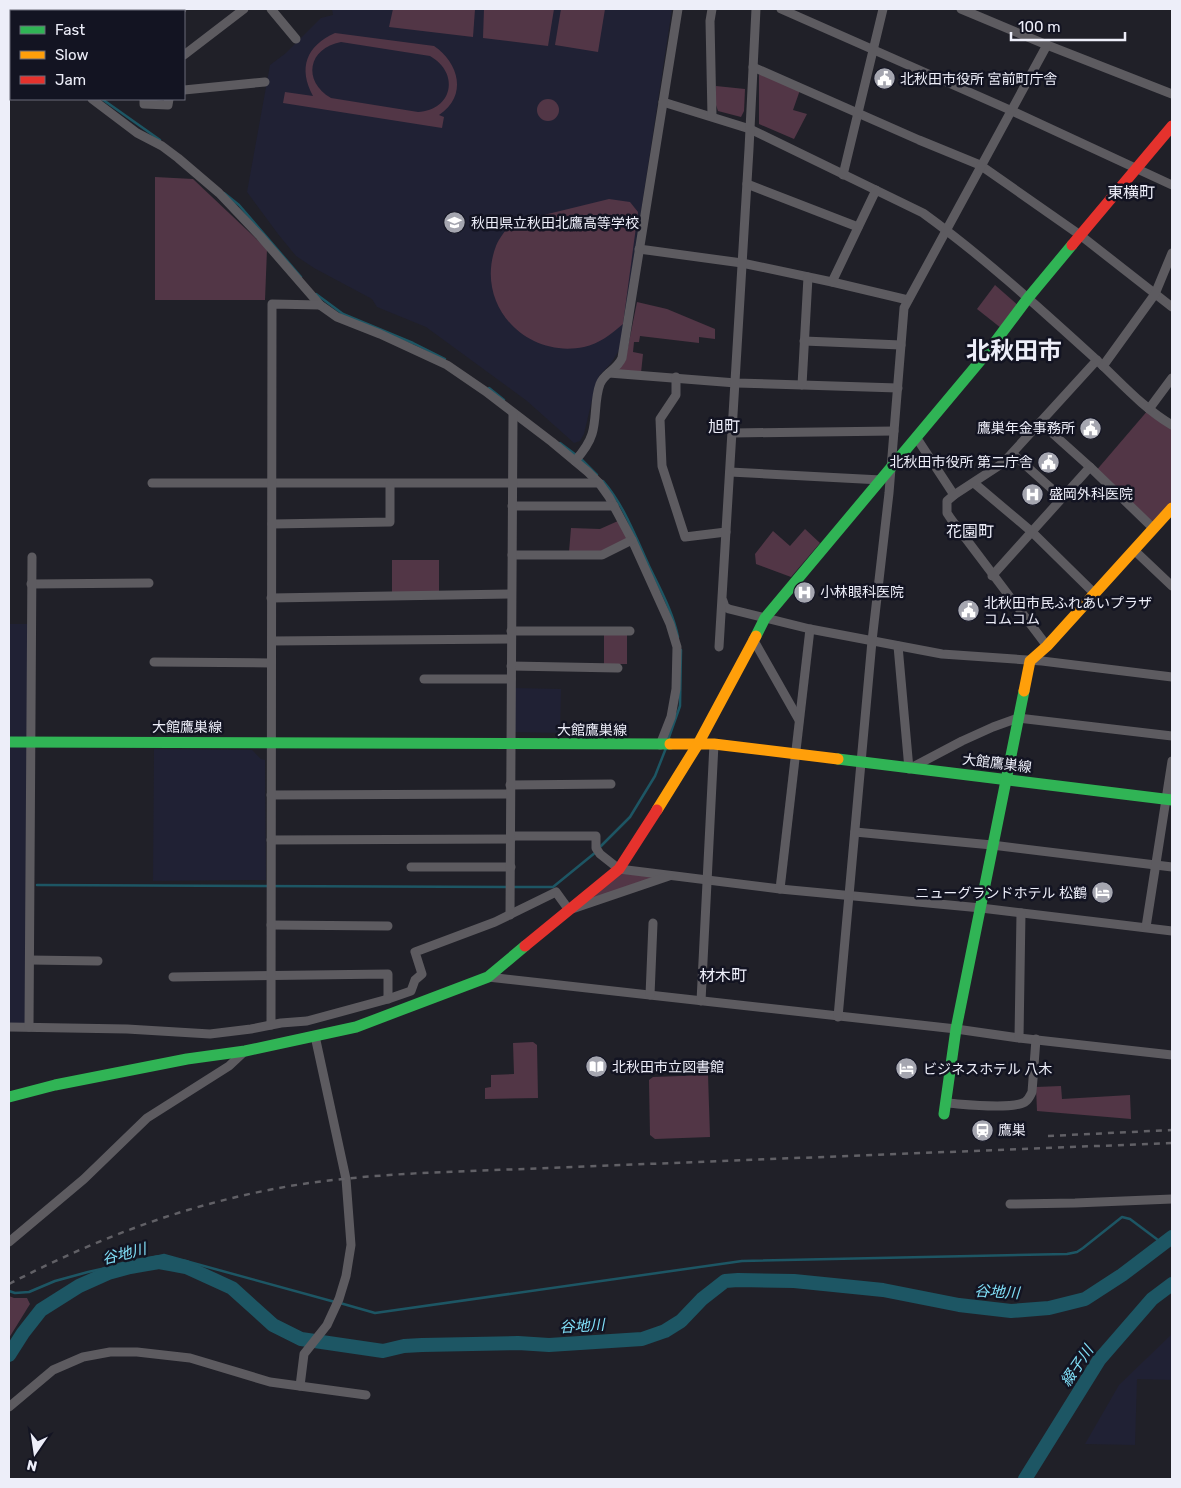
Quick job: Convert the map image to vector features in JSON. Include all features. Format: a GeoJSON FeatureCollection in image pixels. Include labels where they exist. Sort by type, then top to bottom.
{"type":"FeatureCollection","features":[{"type":"Feature","properties":{"kind":"street"},"geometry":{"type":"LineString","coordinates":[[185,54],[244,9]]}},
{"type":"Feature","properties":{"kind":"street"},"geometry":{"type":"LineString","coordinates":[[271,9],[296,39]]}},
{"type":"Feature","properties":{"kind":"street"},"geometry":{"type":"LineString","coordinates":[[577,459],[588,444],[592,434],[600,382],[620,364],[622,358],[678,9]]}},
{"type":"Feature","properties":{"kind":"street"},"geometry":{"type":"LineString","coordinates":[[712,9],[710,21],[712,116]]}},
{"type":"Feature","properties":{"kind":"street"},"geometry":{"type":"LineString","coordinates":[[719,647],[736,383],[756,9]]}},
{"type":"Feature","properties":{"kind":"street"},"geometry":{"type":"LineString","coordinates":[[781,9],[1010,110],[1172,185]]}},
{"type":"Feature","properties":{"kind":"street"},"geometry":{"type":"LineString","coordinates":[[843,175],[883,9]]}},
{"type":"Feature","properties":{"kind":"street"},"geometry":{"type":"LineString","coordinates":[[961,9],[1046,45],[1172,94]]}},
{"type":"Feature","properties":{"kind":"street"},"geometry":{"type":"LineString","coordinates":[[838,1017],[872,641],[891,467],[904,308],[1046,45]]}},
{"type":"Feature","properties":{"kind":"street"},"geometry":{"type":"LineString","coordinates":[[753,67],[980,165],[1080,235],[1172,307]]}},
{"type":"Feature","properties":{"kind":"street"},"geometry":{"type":"LineString","coordinates":[[185,90],[265,82]]}},
{"type":"Feature","properties":{"kind":"street"},"geometry":{"type":"LineString","coordinates":[[93,100],[137,133],[162,146],[219,193],[235,212],[260,236],[320,305],[337,317],[380,334],[447,365],[577,459],[599,484],[614,506],[632,540],[670,624],[677,647],[676,689],[665,745]]}},
{"type":"Feature","properties":{"kind":"street"},"geometry":{"type":"LineString","coordinates":[[144,100],[144,104],[160,105],[168,105],[169,100]]}},
{"type":"Feature","properties":{"kind":"street"},"geometry":{"type":"LineString","coordinates":[[663,102],[750,128],[922,213],[947,231],[1028,298],[1149,409],[1172,425]]}},
{"type":"Feature","properties":{"kind":"street"},"geometry":{"type":"LineString","coordinates":[[9,1097],[55,1085],[187,1059],[245,1051],[356,1027],[384,1018],[488,977],[619,869],[698,744],[765,618],[986,354],[1028,298],[1172,126]]}},
{"type":"Feature","properties":{"kind":"street"},"geometry":{"type":"LineString","coordinates":[[747,184],[858,227]]}},
{"type":"Feature","properties":{"kind":"street"},"geometry":{"type":"LineString","coordinates":[[832,282],[876,190]]}},
{"type":"Feature","properties":{"kind":"street"},"geometry":{"type":"LineString","coordinates":[[639,249],[742,263],[908,300]]}},
{"type":"Feature","properties":{"kind":"street"},"geometry":{"type":"LineString","coordinates":[[1047,646],[992,576],[947,513],[947,502],[954,495],[1003,463],[1013,454],[1040,423],[1100,363],[1156,294],[1172,253]]}},
{"type":"Feature","properties":{"kind":"street"},"geometry":{"type":"LineString","coordinates":[[802,385],[808,277]]}},
{"type":"Feature","properties":{"kind":"street"},"geometry":{"type":"LineString","coordinates":[[271,1025],[272,304],[320,305]]}},
{"type":"Feature","properties":{"kind":"street"},"geometry":{"type":"LineString","coordinates":[[804,341],[901,345]]}},
{"type":"Feature","properties":{"kind":"street"},"geometry":{"type":"LineString","coordinates":[[608,373],[736,383],[898,388]]}},
{"type":"Feature","properties":{"kind":"street"},"geometry":{"type":"LineString","coordinates":[[676,378],[676,394],[660,419],[662,466],[679,522],[685,537],[726,532]]}},
{"type":"Feature","properties":{"kind":"street"},"geometry":{"type":"LineString","coordinates":[[1149,409],[1172,378]]}},
{"type":"Feature","properties":{"kind":"street"},"geometry":{"type":"LineString","coordinates":[[510,915],[513,414]]}},
{"type":"Feature","properties":{"kind":"street"},"geometry":{"type":"LineString","coordinates":[[1040,423],[1090,467],[1153,528]]}},
{"type":"Feature","properties":{"kind":"street"},"geometry":{"type":"LineString","coordinates":[[732,433],[894,431]]}},
{"type":"Feature","properties":{"kind":"street"},"geometry":{"type":"LineString","coordinates":[[916,437],[954,495]]}},
{"type":"Feature","properties":{"kind":"street"},"geometry":{"type":"LineString","coordinates":[[1013,454],[1062,498]]}},
{"type":"Feature","properties":{"kind":"street"},"geometry":{"type":"LineString","coordinates":[[992,576],[1090,467]]}},
{"type":"Feature","properties":{"kind":"street"},"geometry":{"type":"LineString","coordinates":[[730,472],[880,480]]}},
{"type":"Feature","properties":{"kind":"street"},"geometry":{"type":"LineString","coordinates":[[152,483],[599,484]]}},
{"type":"Feature","properties":{"kind":"street"},"geometry":{"type":"LineString","coordinates":[[974,483],[1032,532],[1094,594]]}},
{"type":"Feature","properties":{"kind":"street"},"geometry":{"type":"LineString","coordinates":[[272,524],[390,522],[390,484]]}},
{"type":"Feature","properties":{"kind":"street"},"geometry":{"type":"LineString","coordinates":[[512,506],[614,506]]}},
{"type":"Feature","properties":{"kind":"street"},"geometry":{"type":"LineString","coordinates":[[1036,1040],[1032,1092],[1030,1098],[1024,1103],[945,1108],[956,1029],[1030,661],[1047,646],[1172,508]]}},
{"type":"Feature","properties":{"kind":"street"},"geometry":{"type":"LineString","coordinates":[[512,555],[602,555],[632,540]]}},
{"type":"Feature","properties":{"kind":"street"},"geometry":{"type":"LineString","coordinates":[[1134,550],[1172,586]]}},
{"type":"Feature","properties":{"kind":"street"},"geometry":{"type":"LineString","coordinates":[[29,1027],[32,557]]}},
{"type":"Feature","properties":{"kind":"street"},"geometry":{"type":"LineString","coordinates":[[32,584],[149,583]]}},
{"type":"Feature","properties":{"kind":"street"},"geometry":{"type":"LineString","coordinates":[[271,598],[511,594]]}},
{"type":"Feature","properties":{"kind":"street"},"geometry":{"type":"LineString","coordinates":[[723,601],[725,607],[729,609],[810,629],[898,646],[969,657],[1042,661],[1172,677]]}},
{"type":"Feature","properties":{"kind":"street"},"geometry":{"type":"LineString","coordinates":[[780,890],[810,629]]}},
{"type":"Feature","properties":{"kind":"street"},"geometry":{"type":"LineString","coordinates":[[272,641],[630,631]]}},
{"type":"Feature","properties":{"kind":"street"},"geometry":{"type":"LineString","coordinates":[[753,639],[799,720]]}},
{"type":"Feature","properties":{"kind":"street"},"geometry":{"type":"LineString","coordinates":[[898,646],[910,768],[962,741],[1018,718],[1172,736]]}},
{"type":"Feature","properties":{"kind":"street"},"geometry":{"type":"LineString","coordinates":[[154,662],[272,663]]}},
{"type":"Feature","properties":{"kind":"street"},"geometry":{"type":"LineString","coordinates":[[511,666],[618,668]]}},
{"type":"Feature","properties":{"kind":"street"},"geometry":{"type":"LineString","coordinates":[[424,679],[511,679]]}},
{"type":"Feature","properties":{"kind":"street","name":"大館鷹巣線"},"geometry":{"type":"LineString","coordinates":[[9,742],[271,742],[511,745],[714,744],[1169,799]]}},
{"type":"Feature","properties":{"kind":"street"},"geometry":{"type":"LineString","coordinates":[[701,1001],[714,744]]}},
{"type":"Feature","properties":{"kind":"street"},"geometry":{"type":"LineString","coordinates":[[1146,927],[1169,799],[1172,761]]}},
{"type":"Feature","properties":{"kind":"street"},"geometry":{"type":"LineString","coordinates":[[510,784],[611,784]]}},
{"type":"Feature","properties":{"kind":"street"},"geometry":{"type":"LineString","coordinates":[[271,795],[510,794]]}},
{"type":"Feature","properties":{"kind":"street"},"geometry":{"type":"LineString","coordinates":[[855,832],[992,845],[1172,867]]}},
{"type":"Feature","properties":{"kind":"street"},"geometry":{"type":"LineString","coordinates":[[270,840],[596,836],[598,851],[619,869],[780,890],[981,908],[1172,931]]}},
{"type":"Feature","properties":{"kind":"street"},"geometry":{"type":"LineString","coordinates":[[411,867],[511,867]]}},
{"type":"Feature","properties":{"kind":"street"},"geometry":{"type":"LineString","coordinates":[[569,910],[669,876]]}},
{"type":"Feature","properties":{"kind":"street"},"geometry":{"type":"LineString","coordinates":[[9,1027],[151,1030],[182,1034],[210,1034],[306,1021],[411,991],[415,980],[422,974],[415,952],[495,922],[556,892],[569,910]]}},
{"type":"Feature","properties":{"kind":"street"},"geometry":{"type":"LineString","coordinates":[[1019,1038],[1021,913]]}},
{"type":"Feature","properties":{"kind":"street"},"geometry":{"type":"LineString","coordinates":[[650,995],[653,923]]}},
{"type":"Feature","properties":{"kind":"street"},"geometry":{"type":"LineString","coordinates":[[271,925],[388,926]]}},
{"type":"Feature","properties":{"kind":"street"},"geometry":{"type":"LineString","coordinates":[[30,960],[98,960]]}},
{"type":"Feature","properties":{"kind":"street"},"geometry":{"type":"LineString","coordinates":[[173,977],[388,974],[388,999]]}},
{"type":"Feature","properties":{"kind":"street"},"geometry":{"type":"LineString","coordinates":[[488,977],[1172,1054]]}},
{"type":"Feature","properties":{"kind":"street"},"geometry":{"type":"LineString","coordinates":[[297,1022],[299,1038]]}},
{"type":"Feature","properties":{"kind":"street"},"geometry":{"type":"LineString","coordinates":[[300,1386],[304,1354],[327,1326],[338,1304],[351,1245],[346,1178],[315,1036]]}},
{"type":"Feature","properties":{"kind":"street"},"geometry":{"type":"LineString","coordinates":[[9,1242],[84,1179],[147,1118],[229,1066],[245,1051]]}},
{"type":"Feature","properties":{"kind":"street"},"geometry":{"type":"LineString","coordinates":[[1010,1204],[1172,1199]]}},
{"type":"Feature","properties":{"kind":"street"},"geometry":{"type":"LineString","coordinates":[[9,1407],[53,1370],[83,1358],[110,1352],[137,1352],[190,1358],[270,1382],[366,1395]]}},
{"type":"Feature","properties":{"kind":"shaded area","name":"秋田県立秋田北鷹高等学校"},"geometry":{"type":"Polygon","coordinates":[[[332,9],[672,9],[620,349],[599,376],[584,434],[580,441],[574,443],[527,401],[426,327],[377,307],[372,299],[314,268],[296,256],[247,192],[270,65],[286,53],[321,18],[333,15],[332,9]]]}},
{"type":"Feature","properties":{"kind":"shaded area"},"geometry":{"type":"Polygon","coordinates":[[[393,9],[475,9],[473,37],[389,27],[393,9]]]}},
{"type":"Feature","properties":{"kind":"shaded area"},"geometry":{"type":"Polygon","coordinates":[[[484,9],[554,9],[548,46],[483,38],[484,9]]]}},
{"type":"Feature","properties":{"kind":"shaded area"},"geometry":{"type":"Polygon","coordinates":[[[561,9],[605,9],[598,52],[555,45],[561,9]]]}},
{"type":"Feature","properties":{"kind":"shaded area"},"geometry":{"type":"Polygon","coordinates":[[[335,33],[434,46],[449,61],[457,80],[454,99],[439,115],[444,117],[442,128],[283,103],[285,92],[313,96],[308,86],[306,67],[311,51],[325,38],[335,33]],[[341,42],[330,45],[321,51],[313,66],[313,74],[316,83],[322,91],[331,98],[418,112],[430,110],[439,105],[445,98],[448,90],[449,81],[446,72],[440,63],[430,56],[341,42]]]}},
{"type":"Feature","properties":{"kind":"shaded area"},"geometry":{"type":"Polygon","coordinates":[[[761,73],[800,90],[793,110],[807,114],[794,139],[759,124],[759,75],[761,73]]]}},
{"type":"Feature","properties":{"kind":"shaded area"},"geometry":{"type":"Polygon","coordinates":[[[716,86],[745,89],[744,111],[741,117],[718,111],[715,102],[716,86]]]}},
{"type":"Feature","properties":{"kind":"shaded area"},"geometry":{"type":"Polygon","coordinates":[[[548,99],[556,102],[559,110],[556,118],[548,121],[540,118],[537,110],[540,102],[548,99]]]}},
{"type":"Feature","properties":{"kind":"shaded area"},"geometry":{"type":"Polygon","coordinates":[[[155,177],[193,179],[267,249],[265,300],[155,300],[155,177]]]}},
{"type":"Feature","properties":{"kind":"shaded area"},"geometry":{"type":"Polygon","coordinates":[[[609,199],[630,202],[638,212],[623,324],[600,341],[584,347],[562,348],[542,344],[524,336],[510,323],[499,307],[492,288],[491,267],[499,240],[511,223],[609,199]]]}},
{"type":"Feature","properties":{"kind":"shaded area"},"geometry":{"type":"Polygon","coordinates":[[[995,285],[1019,306],[1001,328],[977,309],[995,285]]]}},
{"type":"Feature","properties":{"kind":"shaded area"},"geometry":{"type":"Polygon","coordinates":[[[637,302],[667,309],[715,329],[715,339],[699,337],[699,343],[640,336],[639,342],[634,342],[633,352],[643,354],[641,373],[615,371],[626,357],[637,302]]]}},
{"type":"Feature","properties":{"kind":"shaded area"},"geometry":{"type":"Polygon","coordinates":[[[1149,409],[1172,425],[1172,508],[1153,528],[1095,472],[1149,409]]]}},
{"type":"Feature","properties":{"kind":"shaded area"},"geometry":{"type":"Polygon","coordinates":[[[618,521],[628,539],[602,552],[569,552],[571,528],[600,529],[618,521]]]}},
{"type":"Feature","properties":{"kind":"shaded area"},"geometry":{"type":"Polygon","coordinates":[[[805,529],[820,543],[791,577],[756,564],[755,554],[773,531],[790,546],[805,529]]]}},
{"type":"Feature","properties":{"kind":"shaded area"},"geometry":{"type":"Polygon","coordinates":[[[392,560],[439,560],[439,593],[392,593],[392,560]]]}},
{"type":"Feature","properties":{"kind":"shaded area"},"geometry":{"type":"Polygon","coordinates":[[[9,624],[31,624],[29,1027],[9,1026],[9,624]]]}},
{"type":"Feature","properties":{"kind":"shaded area"},"geometry":{"type":"Polygon","coordinates":[[[604,635],[627,635],[627,664],[604,664],[604,635]]]}},
{"type":"Feature","properties":{"kind":"shaded area"},"geometry":{"type":"Polygon","coordinates":[[[514,688],[561,689],[560,733],[513,732],[514,688]]]}},
{"type":"Feature","properties":{"kind":"shaded area"},"geometry":{"type":"Polygon","coordinates":[[[154,749],[252,750],[261,759],[265,760],[266,880],[153,881],[154,749]]]}},
{"type":"Feature","properties":{"kind":"shaded area"},"geometry":{"type":"Polygon","coordinates":[[[619,869],[669,876],[569,910],[619,869]]]}},
{"type":"Feature","properties":{"kind":"shaded area"},"geometry":{"type":"Polygon","coordinates":[[[533,1042],[537,1045],[538,1098],[485,1099],[485,1088],[491,1087],[491,1075],[514,1074],[513,1043],[533,1042]]]}},
{"type":"Feature","properties":{"kind":"shaded area"},"geometry":{"type":"Polygon","coordinates":[[[708,1075],[710,1137],[655,1139],[650,1135],[649,1080],[653,1077],[708,1075]]]}},
{"type":"Feature","properties":{"kind":"shaded area"},"geometry":{"type":"Polygon","coordinates":[[[1061,1086],[1062,1099],[1130,1095],[1131,1119],[1037,1111],[1036,1087],[1061,1086]]]}},
{"type":"Feature","properties":{"kind":"shaded area"},"geometry":{"type":"Polygon","coordinates":[[[9,1296],[27,1298],[30,1304],[9,1338],[9,1296]]]}},
{"type":"Feature","properties":{"kind":"shaded area"},"geometry":{"type":"Polygon","coordinates":[[[1172,1334],[1172,1380],[1137,1379],[1135,1445],[1085,1444],[1119,1385],[1172,1334]]]}},
{"type":"Feature","properties":{"kind":"waterway"},"geometry":{"type":"LineString","coordinates":[[103,100],[160,140]]}},
{"type":"Feature","properties":{"kind":"waterway"},"geometry":{"type":"LineString","coordinates":[[224,193],[239,205],[301,277]]}},
{"type":"Feature","properties":{"kind":"waterway"},"geometry":{"type":"LineString","coordinates":[[316,294],[343,314],[413,343],[445,359]]}},
{"type":"Feature","properties":{"kind":"waterway"},"geometry":{"type":"LineString","coordinates":[[489,388],[504,400]]}},
{"type":"Feature","properties":{"kind":"waterway"},"geometry":{"type":"LineString","coordinates":[[560,443],[576,455]]}},
{"type":"Feature","properties":{"kind":"waterway"},"geometry":{"type":"LineString","coordinates":[[580,458],[597,475]]}},
{"type":"Feature","properties":{"kind":"waterway"},"geometry":{"type":"LineString","coordinates":[[603,481],[617,500],[629,522],[670,610],[678,637]]}},
{"type":"Feature","properties":{"kind":"waterway"},"geometry":{"type":"LineString","coordinates":[[668,740],[680,706],[681,650]]}},
{"type":"Feature","properties":{"kind":"waterway"},"geometry":{"type":"LineString","coordinates":[[599,848],[630,817],[655,776],[666,748]]}},
{"type":"Feature","properties":{"kind":"waterway"},"geometry":{"type":"LineString","coordinates":[[513,887],[553,887],[596,852]]}},
{"type":"Feature","properties":{"kind":"waterway"},"geometry":{"type":"LineString","coordinates":[[37,885],[508,887]]}},
{"type":"Feature","properties":{"kind":"waterway"},"geometry":{"type":"LineString","coordinates":[[340,1303],[375,1313],[742,1261],[1067,1254],[1077,1252],[1083,1248],[1122,1217],[1130,1219],[1162,1243]]}},
{"type":"Feature","properties":{"kind":"waterway","name":"谷地川"},"geometry":{"type":"LineString","coordinates":[[9,1355],[41,1310],[79,1286],[108,1273],[159,1262],[186,1267],[232,1288],[273,1325],[301,1339],[383,1351],[404,1346],[422,1345],[518,1343],[549,1345],[642,1339],[665,1331],[681,1321],[702,1299],[725,1281],[738,1280],[794,1281],[883,1290],[959,1305],[1011,1311],[1049,1308],[1085,1299],[1122,1275],[1172,1237]]}},
{"type":"Feature","properties":{"kind":"waterway"},"geometry":{"type":"LineString","coordinates":[[9,1291],[15,1293],[29,1292],[55,1281],[164,1255],[335,1302]]}},
{"type":"Feature","properties":{"kind":"waterway","name":"綴子川"},"geometry":{"type":"LineString","coordinates":[[1025,1479],[1099,1360],[1152,1299],[1172,1284]]}},
{"type":"Feature","properties":{"kind":"railway"},"geometry":{"type":"LineString","coordinates":[[1048,1136],[1172,1130]]}},
{"type":"Feature","properties":{"kind":"railway"},"geometry":{"type":"LineString","coordinates":[[9,1284],[81,1249],[154,1221],[230,1198],[323,1181],[422,1173],[1172,1143]]}},
{"type":"Feature","properties":{"kind":"traffic: fast"},"geometry":{"type":"LineString","coordinates":[[756,636],[765,618],[986,354],[1028,298],[1072,245]]}},
{"type":"Feature","properties":{"kind":"traffic: fast"},"geometry":{"type":"LineString","coordinates":[[944,1114],[956,1029],[1024,691]]}},
{"type":"Feature","properties":{"kind":"traffic: fast"},"geometry":{"type":"LineString","coordinates":[[9,742],[670,744]]}},
{"type":"Feature","properties":{"kind":"traffic: fast"},"geometry":{"type":"LineString","coordinates":[[838,759],[1172,800]]}},
{"type":"Feature","properties":{"kind":"traffic: fast"},"geometry":{"type":"LineString","coordinates":[[9,1097],[55,1085],[187,1059],[245,1051],[356,1027],[488,977],[525,946]]}},
{"type":"Feature","properties":{"kind":"traffic: slow"},"geometry":{"type":"LineString","coordinates":[[1024,691],[1030,661],[1047,646],[1172,508]]}},
{"type":"Feature","properties":{"kind":"traffic: slow"},"geometry":{"type":"LineString","coordinates":[[657,810],[698,744],[756,636]]}},
{"type":"Feature","properties":{"kind":"traffic: slow"},"geometry":{"type":"LineString","coordinates":[[670,744],[714,744],[838,759]]}},
{"type":"Feature","properties":{"kind":"traffic: jam"},"geometry":{"type":"LineString","coordinates":[[1072,245],[1172,126]]}},
{"type":"Feature","properties":{"kind":"traffic: jam"},"geometry":{"type":"LineString","coordinates":[[525,946],[619,869],[657,810]]}},
{"type":"Feature","properties":{"kind":"place","name":"北秋田市役所 宮前町庁舎"},"geometry":{"type":"Point","coordinates":[884,79]}},
{"type":"Feature","properties":{"kind":"place","name":"秋田県立秋田北鷹高等学校"},"geometry":{"type":"Point","coordinates":[455,223]}},
{"type":"Feature","properties":{"kind":"place","name":"鷹巣年金事務所"},"geometry":{"type":"Point","coordinates":[1091,428]}},
{"type":"Feature","properties":{"kind":"place","name":"北秋田市役所 第二庁舎"},"geometry":{"type":"Point","coordinates":[1049,462]}},
{"type":"Feature","properties":{"kind":"place","name":"盛岡外科医院"},"geometry":{"type":"Point","coordinates":[1033,494]}},
{"type":"Feature","properties":{"kind":"place","name":"小林眼科医院"},"geometry":{"type":"Point","coordinates":[804,592]}},
{"type":"Feature","properties":{"kind":"place","name":"北秋田市民ふれあいプラザ コムコム"},"geometry":{"type":"Point","coordinates":[968,611]}},
{"type":"Feature","properties":{"kind":"place","name":"ニューグランドホテル 松鶴"},"geometry":{"type":"Point","coordinates":[1103,893]}},
{"type":"Feature","properties":{"kind":"place","name":"北秋田市立図書館"},"geometry":{"type":"Point","coordinates":[596,1067]}},
{"type":"Feature","properties":{"kind":"place","name":"ビジネスホテル 八木"},"geometry":{"type":"Point","coordinates":[907,1069]}},
{"type":"Feature","properties":{"kind":"place","name":"鷹巣"},"geometry":{"type":"Point","coordinates":[982,1130]}},
{"type":"Feature","properties":{"kind":"district","name":"東横町"},"geometry":{"type":"Point","coordinates":[1131,192]}},
{"type":"Feature","properties":{"kind":"district","name":"北秋田市"},"geometry":{"type":"Point","coordinates":[1014,351]}},
{"type":"Feature","properties":{"kind":"district","name":"旭町"},"geometry":{"type":"Point","coordinates":[724,426]}},
{"type":"Feature","properties":{"kind":"district","name":"花園町"},"geometry":{"type":"Point","coordinates":[970,531]}},
{"type":"Feature","properties":{"kind":"district","name":"材木町"},"geometry":{"type":"Point","coordinates":[723,975]}}]}
